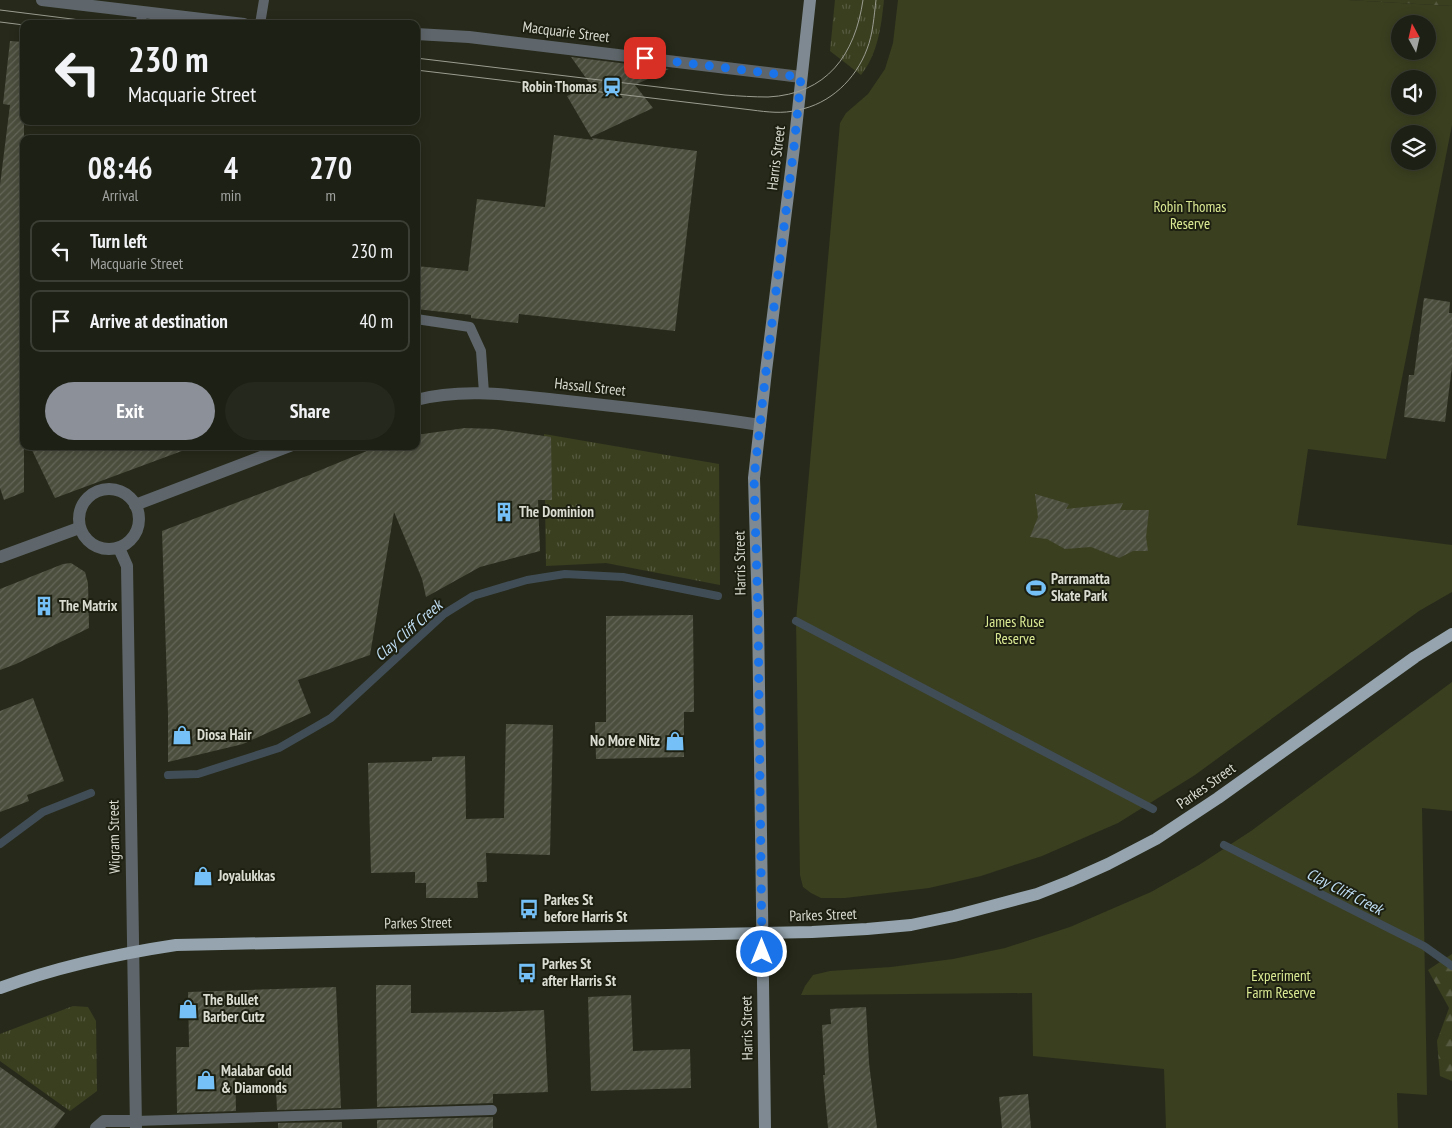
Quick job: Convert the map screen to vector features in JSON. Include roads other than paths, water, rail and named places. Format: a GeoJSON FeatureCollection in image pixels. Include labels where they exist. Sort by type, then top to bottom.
{"type":"FeatureCollection","features":[{"type":"Feature","properties":{"kind":"main road","name":"Harris Street"},"geometry":{"type":"LineString","coordinates":[[765,1128],[758,613],[754,478],[810,0]]}},
{"type":"Feature","properties":{"kind":"main road","name":"Parkes Street"},"geometry":{"type":"LineString","coordinates":[[0,988],[26,978],[68,966],[132,952],[176,945],[763,933],[867,929],[911,925],[954,916],[1037,894],[1108,864],[1156,839],[1218,798],[1415,657],[1452,634]]}},
{"type":"Feature","properties":{"kind":"street"},"geometry":{"type":"LineString","coordinates":[[42,0],[141,18],[175,20]]}},
{"type":"Feature","properties":{"kind":"street","name":"Macquarie Street"},"geometry":{"type":"LineString","coordinates":[[420,34],[469,37],[801,77]]}},
{"type":"Feature","properties":{"kind":"street","name":"Hassall Street"},"geometry":{"type":"LineString","coordinates":[[420,399],[453,394],[484,393],[653,410],[760,425]]}},
{"type":"Feature","properties":{"kind":"street"},"geometry":{"type":"LineString","coordinates":[[135,505],[279,450]]}},
{"type":"Feature","properties":{"kind":"street"},"geometry":{"type":"LineString","coordinates":[[100,490],[120,491],[128,496],[139,514],[135,535],[128,543],[119,548],[108,550],[98,548],[83,536],[79,528],[78,518],[84,501],[91,494],[100,490]]}},
{"type":"Feature","properties":{"kind":"street"},"geometry":{"type":"LineString","coordinates":[[0,557],[79,528]]}},
{"type":"Feature","properties":{"kind":"street","name":"Wigram Street"},"geometry":{"type":"LineString","coordinates":[[119,548],[127,566],[135,1124]]}},
{"type":"Feature","properties":{"kind":"street"},"geometry":{"type":"LineString","coordinates":[[96,1128],[104,1121],[135,1124]]}},
{"type":"Feature","properties":{"kind":"lane"},"geometry":{"type":"LineString","coordinates":[[261,20],[264,0]]}},
{"type":"Feature","properties":{"kind":"lane"},"geometry":{"type":"LineString","coordinates":[[420,320],[470,327],[481,351],[484,393]]}},
{"type":"Feature","properties":{"kind":"lane"},"geometry":{"type":"LineString","coordinates":[[135,1124],[492,1110]]}},
{"type":"Feature","properties":{"kind":"waterway","name":"Clay Cliff Creek"},"geometry":{"type":"LineString","coordinates":[[168,775],[198,774],[279,748],[331,718],[444,614],[473,596],[527,580],[565,574],[623,577],[718,596]]}},
{"type":"Feature","properties":{"kind":"waterway"},"geometry":{"type":"LineString","coordinates":[[796,621],[1153,809]]}},
{"type":"Feature","properties":{"kind":"waterway","name":"Clay Cliff Creek"},"geometry":{"type":"LineString","coordinates":[[0,844],[43,812],[91,793]]}},
{"type":"Feature","properties":{"kind":"waterway","name":"Clay Cliff Creek"},"geometry":{"type":"LineString","coordinates":[[1224,845],[1424,946],[1452,966]]}},
{"type":"Feature","properties":{"kind":"tram line"},"geometry":{"type":"LineString","coordinates":[[420,58],[725,95],[768,97],[789,94],[807,88],[835,68],[853,38],[863,0]]}},
{"type":"Feature","properties":{"kind":"tram line"},"geometry":{"type":"LineString","coordinates":[[420,70],[763,111],[792,111],[810,107],[821,102],[840,89],[849,80],[862,60],[869,43],[876,0]]}},
{"type":"Feature","properties":{"kind":"tram line"},"geometry":{"type":"LineString","coordinates":[[0,10],[80,20]]}},
{"type":"Feature","properties":{"kind":"tram line"},"geometry":{"type":"LineString","coordinates":[[0,22],[20,24]]}},
{"type":"Feature","properties":{"kind":"place","name":"Robin Thomas"},"geometry":{"type":"Point","coordinates":[612,87]}},
{"type":"Feature","properties":{"kind":"place","name":"The Dominion"},"geometry":{"type":"Point","coordinates":[504,512]}},
{"type":"Feature","properties":{"kind":"place","name":"Parramatta Skate Park"},"geometry":{"type":"Point","coordinates":[1036,588]}},
{"type":"Feature","properties":{"kind":"place","name":"The Matrix"},"geometry":{"type":"Point","coordinates":[44,606]}},
{"type":"Feature","properties":{"kind":"place","name":"Diosa Hair"},"geometry":{"type":"Point","coordinates":[182,735]}},
{"type":"Feature","properties":{"kind":"place","name":"No More Nitz"},"geometry":{"type":"Point","coordinates":[675,741]}},
{"type":"Feature","properties":{"kind":"place","name":"Joyalukkas"},"geometry":{"type":"Point","coordinates":[203,876]}},
{"type":"Feature","properties":{"kind":"place","name":"Parkes St before Harris St"},"geometry":{"type":"Point","coordinates":[529,909]}},
{"type":"Feature","properties":{"kind":"place","name":"Parkes St after Harris St"},"geometry":{"type":"Point","coordinates":[527,973]}},
{"type":"Feature","properties":{"kind":"place","name":"The Bullet Barber Cutz"},"geometry":{"type":"Point","coordinates":[188,1009]}},
{"type":"Feature","properties":{"kind":"place","name":"Malabar Gold & Diamonds"},"geometry":{"type":"Point","coordinates":[206,1080]}},
{"type":"Feature","properties":{"kind":"park label","name":"Robin Thomas Reserve"},"geometry":{"type":"Point","coordinates":[1190,216]}},
{"type":"Feature","properties":{"kind":"park label","name":"James Ruse Reserve"},"geometry":{"type":"Point","coordinates":[1015,630]}},
{"type":"Feature","properties":{"kind":"park label","name":"Experiment Farm Reserve"},"geometry":{"type":"Point","coordinates":[1281,984]}}]}
